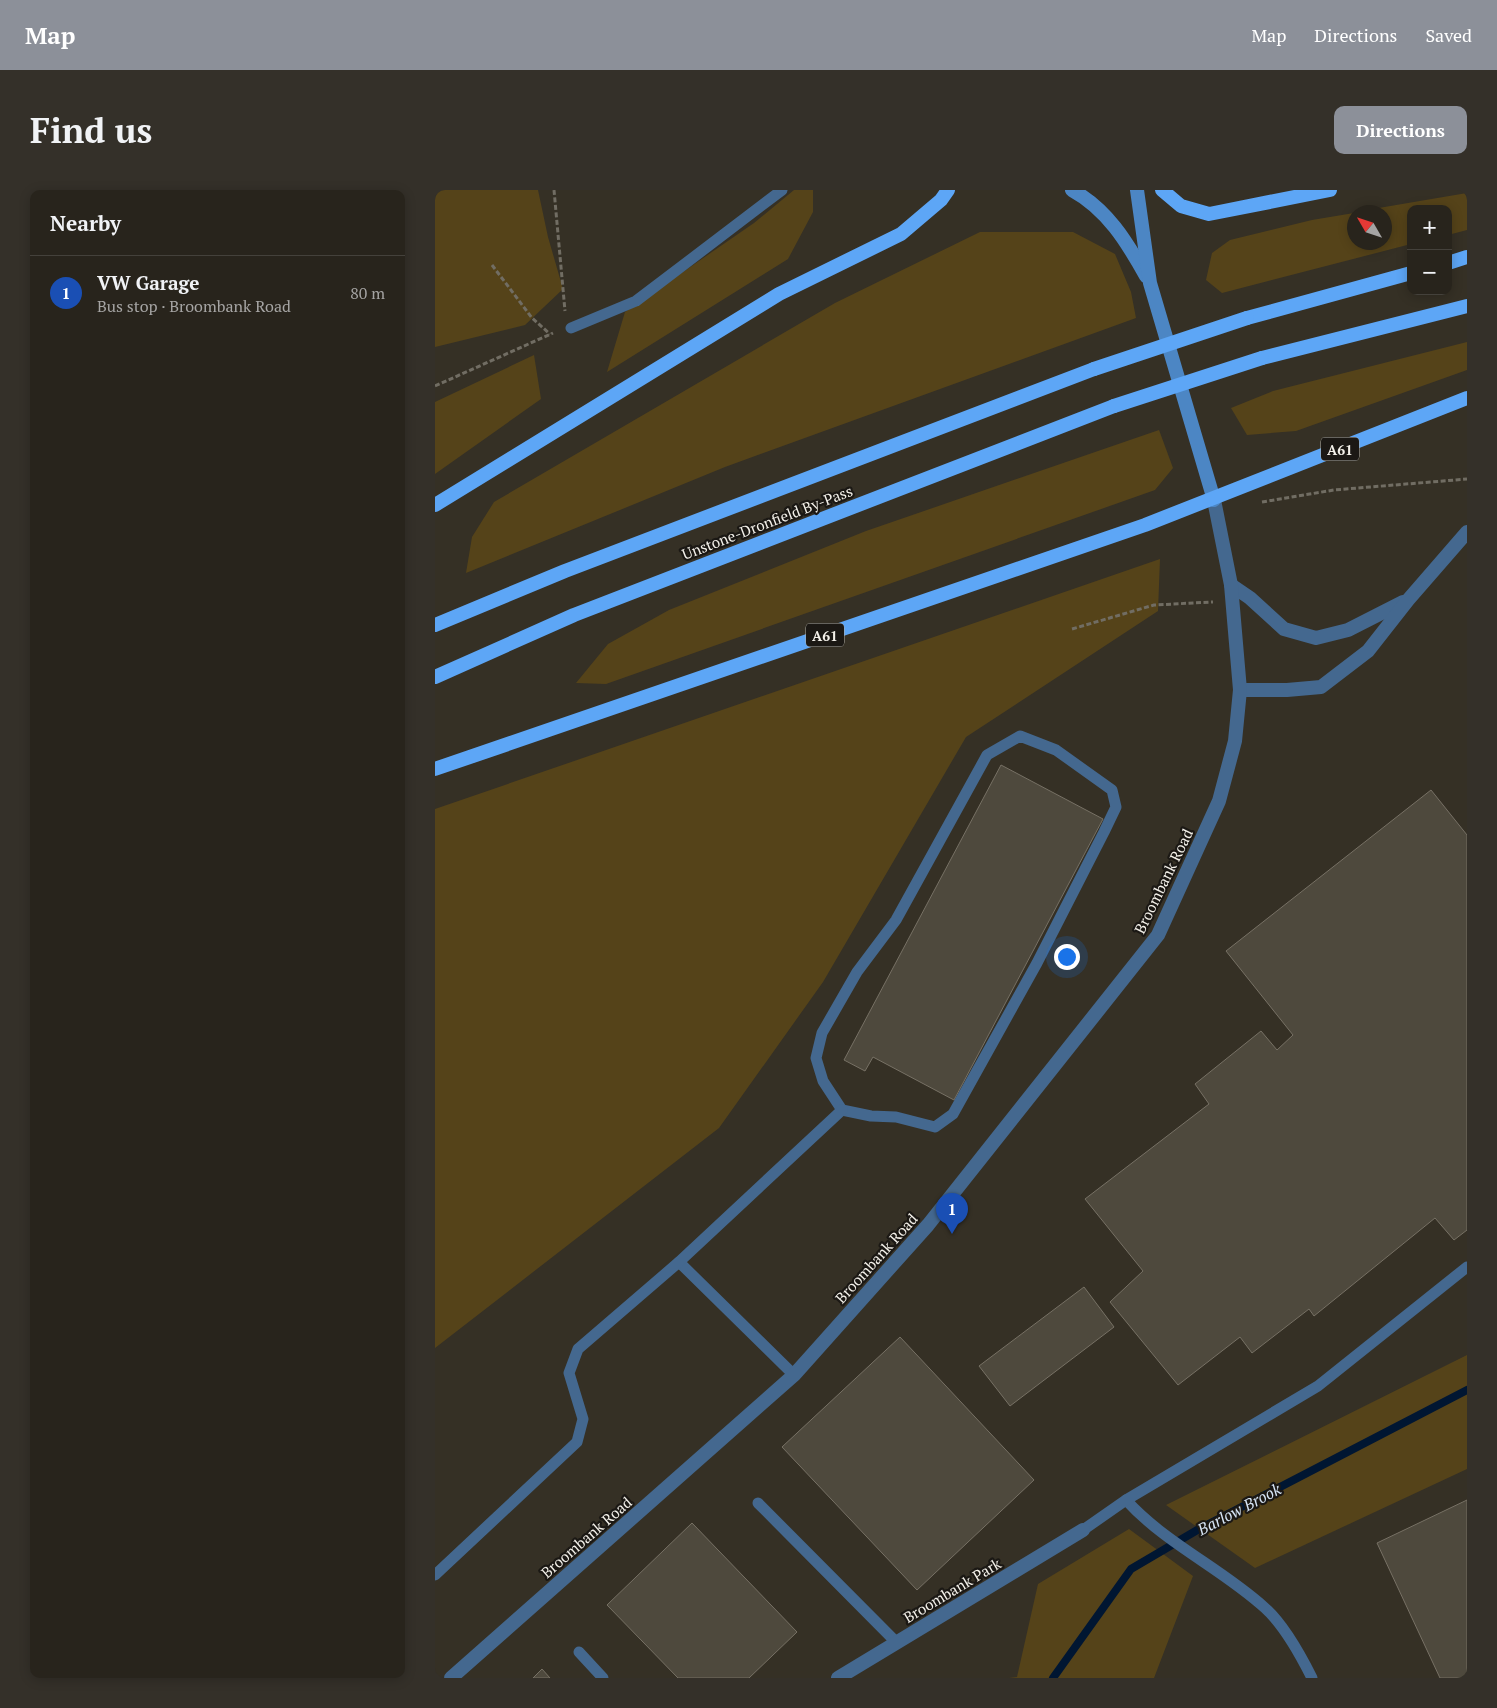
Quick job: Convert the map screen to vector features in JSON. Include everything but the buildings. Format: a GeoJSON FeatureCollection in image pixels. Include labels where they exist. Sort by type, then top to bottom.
{"type":"FeatureCollection","features":[{"type":"Feature","properties":{"kind":"highway"},"geometry":{"type":"LineString","coordinates":[[435,505],[779,294],[901,234],[941,200],[948,190]]}},
{"type":"Feature","properties":{"kind":"highway"},"geometry":{"type":"LineString","coordinates":[[1162,190],[1181,206],[1209,214],[1330,190]]}},
{"type":"Feature","properties":{"kind":"highway"},"geometry":{"type":"LineString","coordinates":[[1452,262],[1467,257]]}},
{"type":"Feature","properties":{"kind":"highway","name":"Unstone-Dronfield By-Pass"},"geometry":{"type":"LineString","coordinates":[[435,625],[565,571],[1094,368],[1247,318],[1407,274]]}},
{"type":"Feature","properties":{"kind":"highway","name":"Unstone-Dronfield By-Pass"},"geometry":{"type":"LineString","coordinates":[[435,677],[574,614],[1114,406],[1262,358],[1467,306]]}},
{"type":"Feature","properties":{"kind":"highway","name":"A61"},"geometry":{"type":"LineString","coordinates":[[435,769],[1214,500],[1467,398]]}},
{"type":"Feature","properties":{"kind":"main road"},"geometry":{"type":"LineString","coordinates":[[1072,190],[1099,208],[1127,242],[1151,283]]}},
{"type":"Feature","properties":{"kind":"main road"},"geometry":{"type":"LineString","coordinates":[[1137,190],[1151,283],[1214,500]]}},
{"type":"Feature","properties":{"kind":"street","name":"Broombank Road"},"geometry":{"type":"LineString","coordinates":[[451,1678],[794,1375],[928,1225],[1158,935],[1219,801],[1235,741],[1240,690],[1231,586],[1214,500]]}},
{"type":"Feature","properties":{"kind":"street"},"geometry":{"type":"LineString","coordinates":[[1240,690],[1287,690],[1321,687],[1368,651],[1408,600],[1467,532]]}},
{"type":"Feature","properties":{"kind":"street"},"geometry":{"type":"LineString","coordinates":[[1231,586],[1250,598],[1285,629],[1317,638],[1348,630],[1408,600]]}},
{"type":"Feature","properties":{"kind":"street","name":"Broombank Park"},"geometry":{"type":"LineString","coordinates":[[838,1678],[1083,1530]]}},
{"type":"Feature","properties":{"kind":"lane"},"geometry":{"type":"LineString","coordinates":[[571,328],[636,301],[781,190]]}},
{"type":"Feature","properties":{"kind":"lane"},"geometry":{"type":"LineString","coordinates":[[1020,736],[1056,750],[1112,790],[1116,807],[1037,963],[971,1086],[953,1114],[935,1128],[896,1117],[871,1116],[842,1110],[823,1081],[816,1058],[822,1032],[857,972],[896,920],[987,755],[1020,736]]}},
{"type":"Feature","properties":{"kind":"lane"},"geometry":{"type":"LineString","coordinates":[[435,1575],[577,1442],[583,1418],[569,1373],[578,1349],[679,1262],[842,1110]]}},
{"type":"Feature","properties":{"kind":"lane"},"geometry":{"type":"LineString","coordinates":[[679,1262],[794,1375]]}},
{"type":"Feature","properties":{"kind":"lane"},"geometry":{"type":"LineString","coordinates":[[1083,1530],[1126,1500],[1318,1386],[1467,1267]]}},
{"type":"Feature","properties":{"kind":"lane"},"geometry":{"type":"LineString","coordinates":[[1126,1500],[1144,1520],[1209,1568],[1241,1588],[1267,1609],[1300,1654],[1313,1678]]}},
{"type":"Feature","properties":{"kind":"lane"},"geometry":{"type":"LineString","coordinates":[[758,1503],[897,1643]]}},
{"type":"Feature","properties":{"kind":"lane"},"geometry":{"type":"LineString","coordinates":[[579,1652],[603,1678]]}},
{"type":"Feature","properties":{"kind":"path"},"geometry":{"type":"LineString","coordinates":[[435,386],[550,334],[571,328],[565,312],[554,190]]}},
{"type":"Feature","properties":{"kind":"path"},"geometry":{"type":"LineString","coordinates":[[491,265],[532,318],[550,334]]}},
{"type":"Feature","properties":{"kind":"path"},"geometry":{"type":"LineString","coordinates":[[1255,503],[1334,490],[1467,479]]}},
{"type":"Feature","properties":{"kind":"path"},"geometry":{"type":"LineString","coordinates":[[1072,629],[1154,605],[1232,601]]}},
{"type":"Feature","properties":{"kind":"shaded area"},"geometry":{"type":"Polygon","coordinates":[[[435,190],[538,190],[548,237],[563,289],[525,325],[435,347],[435,190]]]}},
{"type":"Feature","properties":{"kind":"shaded area"},"geometry":{"type":"Polygon","coordinates":[[[794,190],[813,190],[813,212],[788,259],[607,372],[625,312],[754,223],[794,190]]]}},
{"type":"Feature","properties":{"kind":"shaded area"},"geometry":{"type":"Polygon","coordinates":[[[1467,193],[1467,230],[1452,234],[1452,205],[1407,205],[1407,245],[1392,249],[1392,206],[1467,193]]]}},
{"type":"Feature","properties":{"kind":"shaded area"},"geometry":{"type":"Polygon","coordinates":[[[1347,214],[1347,250],[1388,250],[1222,293],[1206,280],[1212,253],[1230,240],[1312,220],[1347,214]]]}},
{"type":"Feature","properties":{"kind":"shaded area"},"geometry":{"type":"Polygon","coordinates":[[[980,232],[1073,232],[1115,254],[1131,292],[1136,318],[725,467],[466,573],[472,537],[494,502],[835,303],[980,232]]]}},
{"type":"Feature","properties":{"kind":"shaded area"},"geometry":{"type":"Polygon","coordinates":[[[1467,342],[1467,370],[1296,431],[1247,435],[1231,408],[1273,391],[1467,342]]]}},
{"type":"Feature","properties":{"kind":"shaded area"},"geometry":{"type":"Polygon","coordinates":[[[534,355],[541,399],[435,474],[435,402],[534,355]]]}},
{"type":"Feature","properties":{"kind":"shaded area"},"geometry":{"type":"Polygon","coordinates":[[[1159,430],[1173,468],[1155,490],[606,684],[576,683],[608,644],[669,610],[866,531],[1159,430]]]}},
{"type":"Feature","properties":{"kind":"shaded area"},"geometry":{"type":"Polygon","coordinates":[[[1160,559],[1158,611],[966,737],[823,982],[719,1128],[435,1348],[435,809],[1160,559]]]}},
{"type":"Feature","properties":{"kind":"shaded area"},"geometry":{"type":"Polygon","coordinates":[[[1467,1355],[1467,1469],[1255,1568],[1166,1505],[1467,1355]]]}},
{"type":"Feature","properties":{"kind":"shaded area"},"geometry":{"type":"Polygon","coordinates":[[[1129,1529],[1193,1576],[1154,1678],[1009,1678],[1017,1677],[1038,1584],[1129,1529]]]}},
{"type":"Feature","properties":{"kind":"waterway","name":"Barlow Brook"},"geometry":{"type":"LineString","coordinates":[[1053,1678],[1131,1569],[1199,1529],[1467,1390]]}},
{"type":"Feature","properties":{"kind":"place","name":"VW Garage"},"geometry":{"type":"Point","coordinates":[952,1234]}}]}
